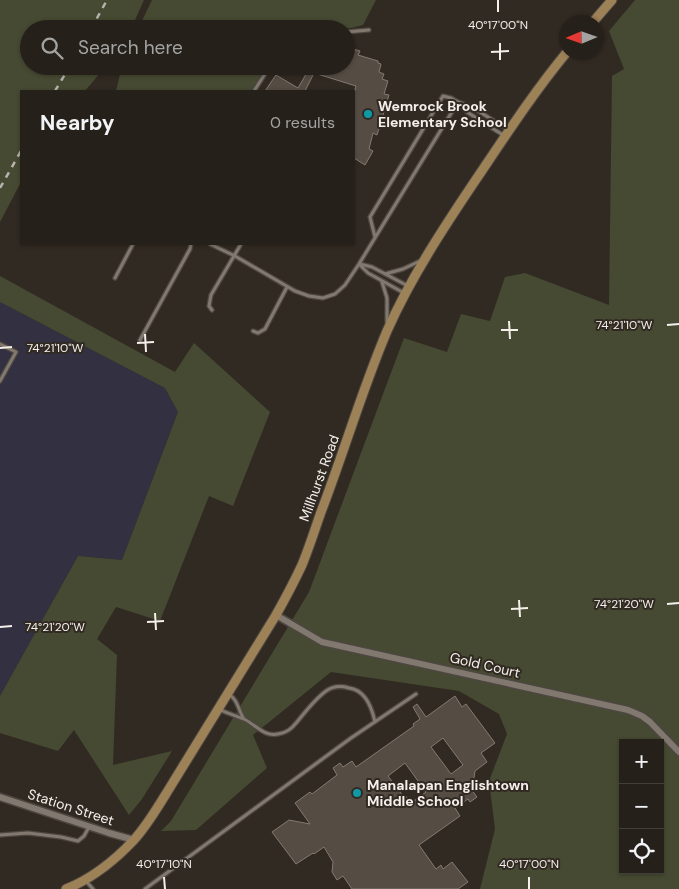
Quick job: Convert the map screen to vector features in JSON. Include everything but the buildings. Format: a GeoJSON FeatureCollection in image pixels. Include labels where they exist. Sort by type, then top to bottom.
{"type":"FeatureCollection","features":[{"type":"Feature","properties":{"kind":"street"},"geometry":{"type":"LineString","coordinates":[[599,15],[612,0]]}},
{"type":"Feature","properties":{"kind":"street","name":"Millhurst Road"},"geometry":{"type":"LineString","coordinates":[[66,889],[85,880],[112,860],[134,840],[151,817],[276,615],[303,563],[370,374],[407,290],[425,258],[507,133],[561,60]]}},
{"type":"Feature","properties":{"kind":"street","name":"Gold Court"},"geometry":{"type":"LineString","coordinates":[[276,615],[322,642],[628,710],[650,722],[679,752]]}},
{"type":"Feature","properties":{"kind":"street","name":"Station Street"},"geometry":{"type":"LineString","coordinates":[[0,797],[134,840]]}},
{"type":"Feature","properties":{"kind":"lane"},"geometry":{"type":"LineString","coordinates":[[355,31],[369,30]]}},
{"type":"Feature","properties":{"kind":"lane"},"geometry":{"type":"LineString","coordinates":[[255,90],[264,75]]}},
{"type":"Feature","properties":{"kind":"lane"},"geometry":{"type":"LineString","coordinates":[[375,238],[370,217],[443,96],[470,106],[507,133]]}},
{"type":"Feature","properties":{"kind":"lane"},"geometry":{"type":"LineString","coordinates":[[458,102],[467,112],[507,133]]}},
{"type":"Feature","properties":{"kind":"lane"},"geometry":{"type":"LineString","coordinates":[[212,245],[295,291],[323,298],[335,294],[345,284],[359,264],[458,102]]}},
{"type":"Feature","properties":{"kind":"lane"},"geometry":{"type":"LineString","coordinates":[[115,278],[132,245]]}},
{"type":"Feature","properties":{"kind":"lane"},"geometry":{"type":"LineString","coordinates":[[140,340],[191,245]]}},
{"type":"Feature","properties":{"kind":"lane"},"geometry":{"type":"LineString","coordinates":[[212,310],[209,306],[211,295],[240,245]]}},
{"type":"Feature","properties":{"kind":"lane"},"geometry":{"type":"LineString","coordinates":[[385,274],[403,269],[425,258]]}},
{"type":"Feature","properties":{"kind":"lane"},"geometry":{"type":"LineString","coordinates":[[359,264],[372,267],[385,274],[407,290]]}},
{"type":"Feature","properties":{"kind":"lane"},"geometry":{"type":"LineString","coordinates":[[359,264],[368,274],[407,290]]}},
{"type":"Feature","properties":{"kind":"lane"},"geometry":{"type":"LineString","coordinates":[[382,281],[387,298],[388,331]]}},
{"type":"Feature","properties":{"kind":"lane"},"geometry":{"type":"LineString","coordinates":[[253,331],[258,332],[265,329],[287,286]]}},
{"type":"Feature","properties":{"kind":"lane"},"geometry":{"type":"LineString","coordinates":[[0,344],[16,352],[0,381]]}},
{"type":"Feature","properties":{"kind":"lane"},"geometry":{"type":"LineString","coordinates":[[218,710],[244,720],[262,732],[279,734],[290,730],[328,690],[341,686],[356,689],[366,698],[375,722]]}},
{"type":"Feature","properties":{"kind":"lane"},"geometry":{"type":"LineString","coordinates":[[228,694],[236,701],[244,720]]}},
{"type":"Feature","properties":{"kind":"lane"},"geometry":{"type":"LineString","coordinates":[[145,889],[416,694]]}},
{"type":"Feature","properties":{"kind":"lane"},"geometry":{"type":"LineString","coordinates":[[0,835],[28,833],[78,841],[84,836],[89,827]]}},
{"type":"Feature","properties":{"kind":"lane"},"geometry":{"type":"LineString","coordinates":[[85,880],[93,889]]}},
{"type":"Feature","properties":{"kind":"shaded area"},"geometry":{"type":"Polygon","coordinates":[[[0,302],[165,388],[178,412],[122,560],[78,556],[0,696],[0,302]]]}},
{"type":"Feature","properties":{"kind":"green space"},"geometry":{"type":"Polygon","coordinates":[[[0,0],[144,0],[135,20],[20,20],[20,75],[98,75],[86,90],[20,90],[20,184],[0,222],[0,0]]]}},
{"type":"Feature","properties":{"kind":"green space"},"geometry":{"type":"Polygon","coordinates":[[[152,0],[376,0],[363,25],[355,27],[355,20],[142,20],[152,0]]]}},
{"type":"Feature","properties":{"kind":"green space"},"geometry":{"type":"Polygon","coordinates":[[[635,0],[679,0],[679,889],[480,889],[495,829],[489,781],[507,734],[499,714],[459,691],[331,672],[253,735],[267,768],[196,830],[161,831],[171,821],[309,592],[404,338],[447,352],[461,314],[490,321],[505,277],[525,273],[609,305],[612,76],[624,69],[609,31],[635,0]]]}},
{"type":"Feature","properties":{"kind":"green space"},"geometry":{"type":"Polygon","coordinates":[[[120,75],[261,75],[254,90],[116,90],[120,75]]]}},
{"type":"Feature","properties":{"kind":"green space"},"geometry":{"type":"Polygon","coordinates":[[[0,276],[175,372],[194,343],[270,412],[233,506],[209,496],[160,621],[116,607],[97,639],[117,655],[113,765],[172,751],[142,799],[129,815],[74,730],[58,751],[0,733],[0,696],[78,556],[122,560],[178,412],[165,388],[0,302],[0,276]]]}},
{"type":"Feature","properties":{"kind":"railway"},"geometry":{"type":"LineString","coordinates":[[96,20],[107,0]]}},
{"type":"Feature","properties":{"kind":"railway"},"geometry":{"type":"LineString","coordinates":[[56,90],[65,75]]}},
{"type":"Feature","properties":{"kind":"railway"},"geometry":{"type":"LineString","coordinates":[[0,188],[20,153]]}},
{"type":"Feature","properties":{"kind":"place","name":"Wemrock Brook Elementary School"},"geometry":{"type":"Point","coordinates":[368,114]}},
{"type":"Feature","properties":{"kind":"place","name":"Manalapan Englishtown Middle School"},"geometry":{"type":"Point","coordinates":[357,793]}}]}
